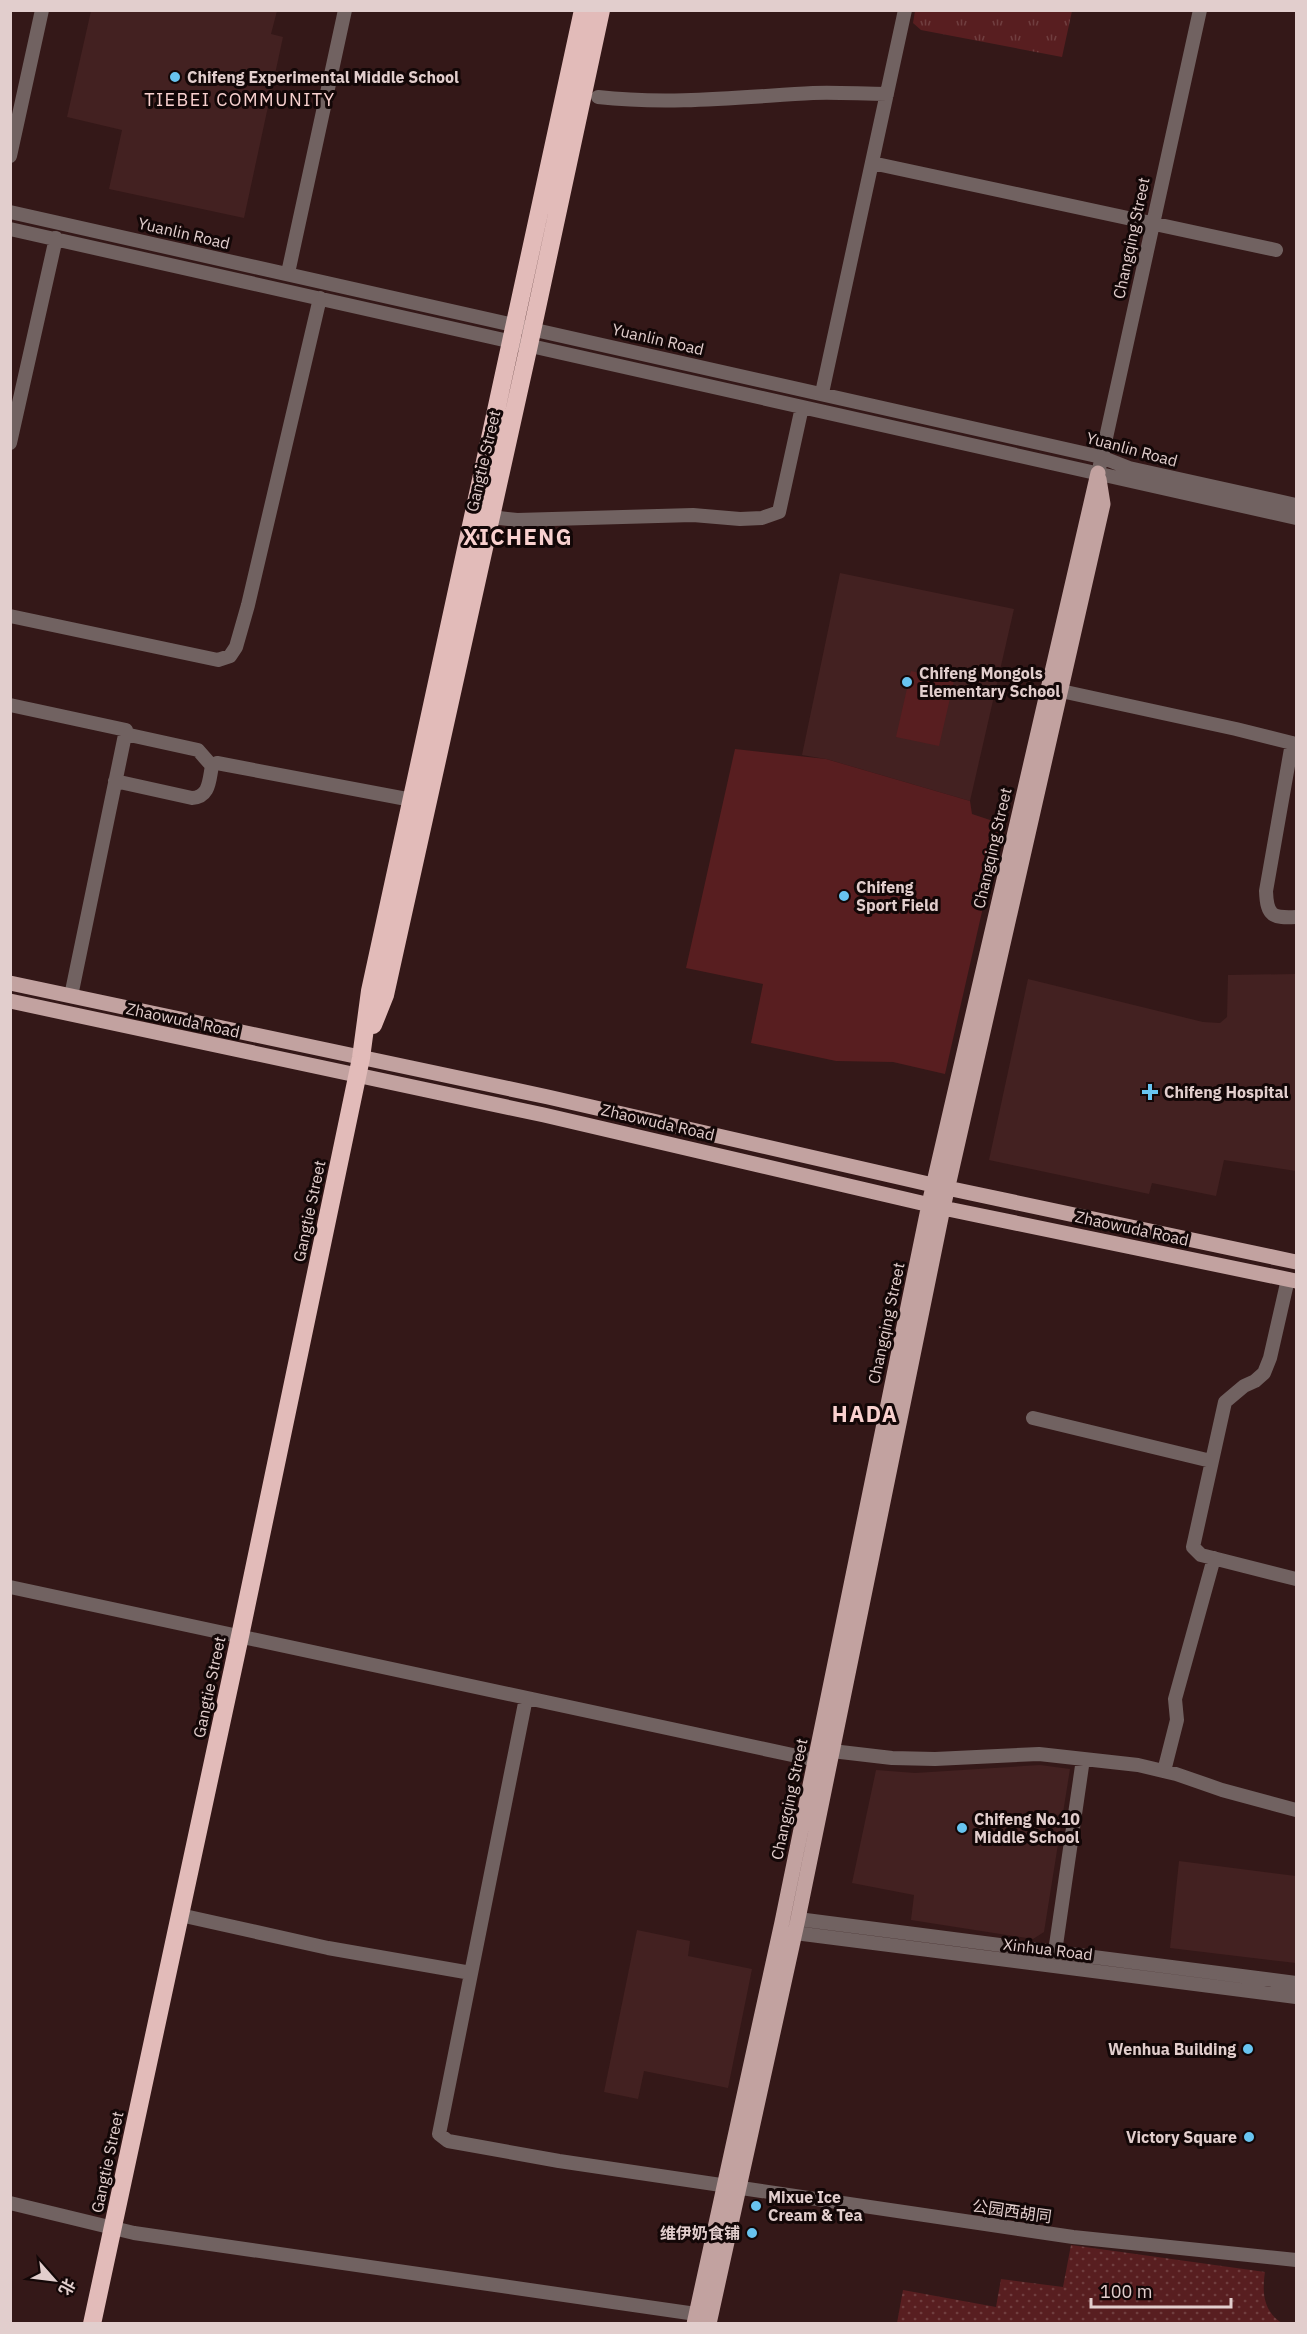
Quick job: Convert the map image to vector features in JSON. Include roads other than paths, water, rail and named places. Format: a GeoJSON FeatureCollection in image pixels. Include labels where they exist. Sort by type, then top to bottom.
{"type":"FeatureCollection","features":[{"type":"Feature","properties":{"kind":"highway","name":"Gangtie Street"},"geometry":{"type":"LineString","coordinates":[[359,1067],[385,994],[491,517],[522,335],[584,10]]}},
{"type":"Feature","properties":{"kind":"highway","name":"Gangtie Street"},"geometry":{"type":"LineString","coordinates":[[92,2324],[240,1636],[359,1067],[370,991],[412,800],[601,10]]}},
{"type":"Feature","properties":{"kind":"main road","name":"Changqing Street"},"geometry":{"type":"LineString","coordinates":[[940,1187],[1061,691],[1103,504],[1098,473]]}},
{"type":"Feature","properties":{"kind":"main road","name":"Changqing Street"},"geometry":{"type":"LineString","coordinates":[[709,2324],[732,2186],[826,1758],[936,1206],[1098,473]]}},
{"type":"Feature","properties":{"kind":"main road","name":"Zhaowuda Road"},"geometry":{"type":"LineString","coordinates":[[10,983],[71,996],[566,1119],[936,1206],[1292,1280]]}},
{"type":"Feature","properties":{"kind":"main road","name":"Zhaowuda Road"},"geometry":{"type":"LineString","coordinates":[[10,1001],[359,1067],[548,1097],[940,1187],[1296,1262]]}},
{"type":"Feature","properties":{"kind":"main road","name":"Changqing Street"},"geometry":{"type":"LineString","coordinates":[[695,2319],[732,2186],[796,1926],[826,1758]]}},
{"type":"Feature","properties":{"kind":"street"},"geometry":{"type":"LineString","coordinates":[[10,156],[42,10]]}},
{"type":"Feature","properties":{"kind":"street"},"geometry":{"type":"LineString","coordinates":[[288,273],[345,10]]}},
{"type":"Feature","properties":{"kind":"street"},"geometry":{"type":"LineString","coordinates":[[822,393],[905,10]]}},
{"type":"Feature","properties":{"kind":"street","name":"Changqing Street"},"geometry":{"type":"LineString","coordinates":[[1098,473],[1200,10]]}},
{"type":"Feature","properties":{"kind":"street"},"geometry":{"type":"LineString","coordinates":[[598,97],[676,101],[817,93],[887,94]]}},
{"type":"Feature","properties":{"kind":"street"},"geometry":{"type":"LineString","coordinates":[[872,163],[1276,250]]}},
{"type":"Feature","properties":{"kind":"street","name":"Yuanlin Road"},"geometry":{"type":"LineString","coordinates":[[10,212],[288,273],[802,407],[1296,518]]}},
{"type":"Feature","properties":{"kind":"street","name":"Yuanlin Road"},"geometry":{"type":"LineString","coordinates":[[10,229],[320,298],[822,393],[1101,457],[1129,468],[1296,505]]}},
{"type":"Feature","properties":{"kind":"street"},"geometry":{"type":"LineString","coordinates":[[10,443],[56,238]]}},
{"type":"Feature","properties":{"kind":"street"},"geometry":{"type":"LineString","coordinates":[[10,616],[218,660],[230,656],[236,647],[248,604],[320,298]]}},
{"type":"Feature","properties":{"kind":"street"},"geometry":{"type":"LineString","coordinates":[[491,517],[517,520],[693,515],[740,519],[762,518],[779,513],[802,407]]}},
{"type":"Feature","properties":{"kind":"street"},"geometry":{"type":"LineString","coordinates":[[1061,691],[1294,744],[1290,795],[1266,891],[1272,915],[1277,918],[1296,917]]}},
{"type":"Feature","properties":{"kind":"street"},"geometry":{"type":"LineString","coordinates":[[10,705],[126,730],[71,996]]}},
{"type":"Feature","properties":{"kind":"street"},"geometry":{"type":"LineString","coordinates":[[125,734],[198,750],[212,766]]}},
{"type":"Feature","properties":{"kind":"street"},"geometry":{"type":"LineString","coordinates":[[115,781],[200,798],[206,793],[212,766],[217,763],[412,800]]}},
{"type":"Feature","properties":{"kind":"street"},"geometry":{"type":"LineString","coordinates":[[1292,1280],[1264,1373],[1225,1402],[1193,1547],[1201,1555],[1296,1579]]}},
{"type":"Feature","properties":{"kind":"street"},"geometry":{"type":"LineString","coordinates":[[1033,1418],[1211,1461]]}},
{"type":"Feature","properties":{"kind":"street"},"geometry":{"type":"LineString","coordinates":[[1164,1771],[1177,1719],[1175,1699],[1214,1558]]}},
{"type":"Feature","properties":{"kind":"street"},"geometry":{"type":"LineString","coordinates":[[10,1587],[526,1698],[826,1758],[935,1760],[1039,1754],[1138,1765],[1296,1810]]}},
{"type":"Feature","properties":{"kind":"street"},"geometry":{"type":"LineString","coordinates":[[180,1915],[328,1948],[471,1972],[526,1698]]}},
{"type":"Feature","properties":{"kind":"street"},"geometry":{"type":"LineString","coordinates":[[1055,1952],[1083,1759]]}},
{"type":"Feature","properties":{"kind":"street","name":"Xinhua Road"},"geometry":{"type":"LineString","coordinates":[[796,1926],[1055,1952],[1296,1983]]}},
{"type":"Feature","properties":{"kind":"street","name":"Xinhua Road"},"geometry":{"type":"LineString","coordinates":[[796,1926],[1296,1997]]}},
{"type":"Feature","properties":{"kind":"street","name":"公园西胡同"},"geometry":{"type":"LineString","coordinates":[[471,1972],[438,2134],[447,2141],[1073,2237],[1296,2260]]}},
{"type":"Feature","properties":{"kind":"street"},"geometry":{"type":"LineString","coordinates":[[10,2203],[113,2228],[695,2319]]}},
{"type":"Feature","properties":{"kind":"place","name":"Chifeng Experimental Middle School"},"geometry":{"type":"Point","coordinates":[175,77]}},
{"type":"Feature","properties":{"kind":"place","name":"Chifeng Mongols Elementary School"},"geometry":{"type":"Point","coordinates":[907,682]}},
{"type":"Feature","properties":{"kind":"place","name":"Chifeng Sport Field"},"geometry":{"type":"Point","coordinates":[844,896]}},
{"type":"Feature","properties":{"kind":"place","name":"Chifeng Hospital"},"geometry":{"type":"Point","coordinates":[1150,1092]}},
{"type":"Feature","properties":{"kind":"place","name":"Chifeng No.10 Middle School"},"geometry":{"type":"Point","coordinates":[962,1828]}},
{"type":"Feature","properties":{"kind":"place","name":"Wenhua Building"},"geometry":{"type":"Point","coordinates":[1248,2049]}},
{"type":"Feature","properties":{"kind":"place","name":"Victory Square"},"geometry":{"type":"Point","coordinates":[1249,2137]}},
{"type":"Feature","properties":{"kind":"place","name":"Mixue Ice Cream & Tea"},"geometry":{"type":"Point","coordinates":[756,2206]}},
{"type":"Feature","properties":{"kind":"place","name":"维伊奶食铺"},"geometry":{"type":"Point","coordinates":[752,2233]}},
{"type":"Feature","properties":{"kind":"district","name":"TIEBEI COMMUNITY"},"geometry":{"type":"Point","coordinates":[240,100]}},
{"type":"Feature","properties":{"kind":"district","name":"XICHENG"},"geometry":{"type":"Point","coordinates":[518,537]}},
{"type":"Feature","properties":{"kind":"district","name":"HADA"},"geometry":{"type":"Point","coordinates":[865,1414]}}]}
